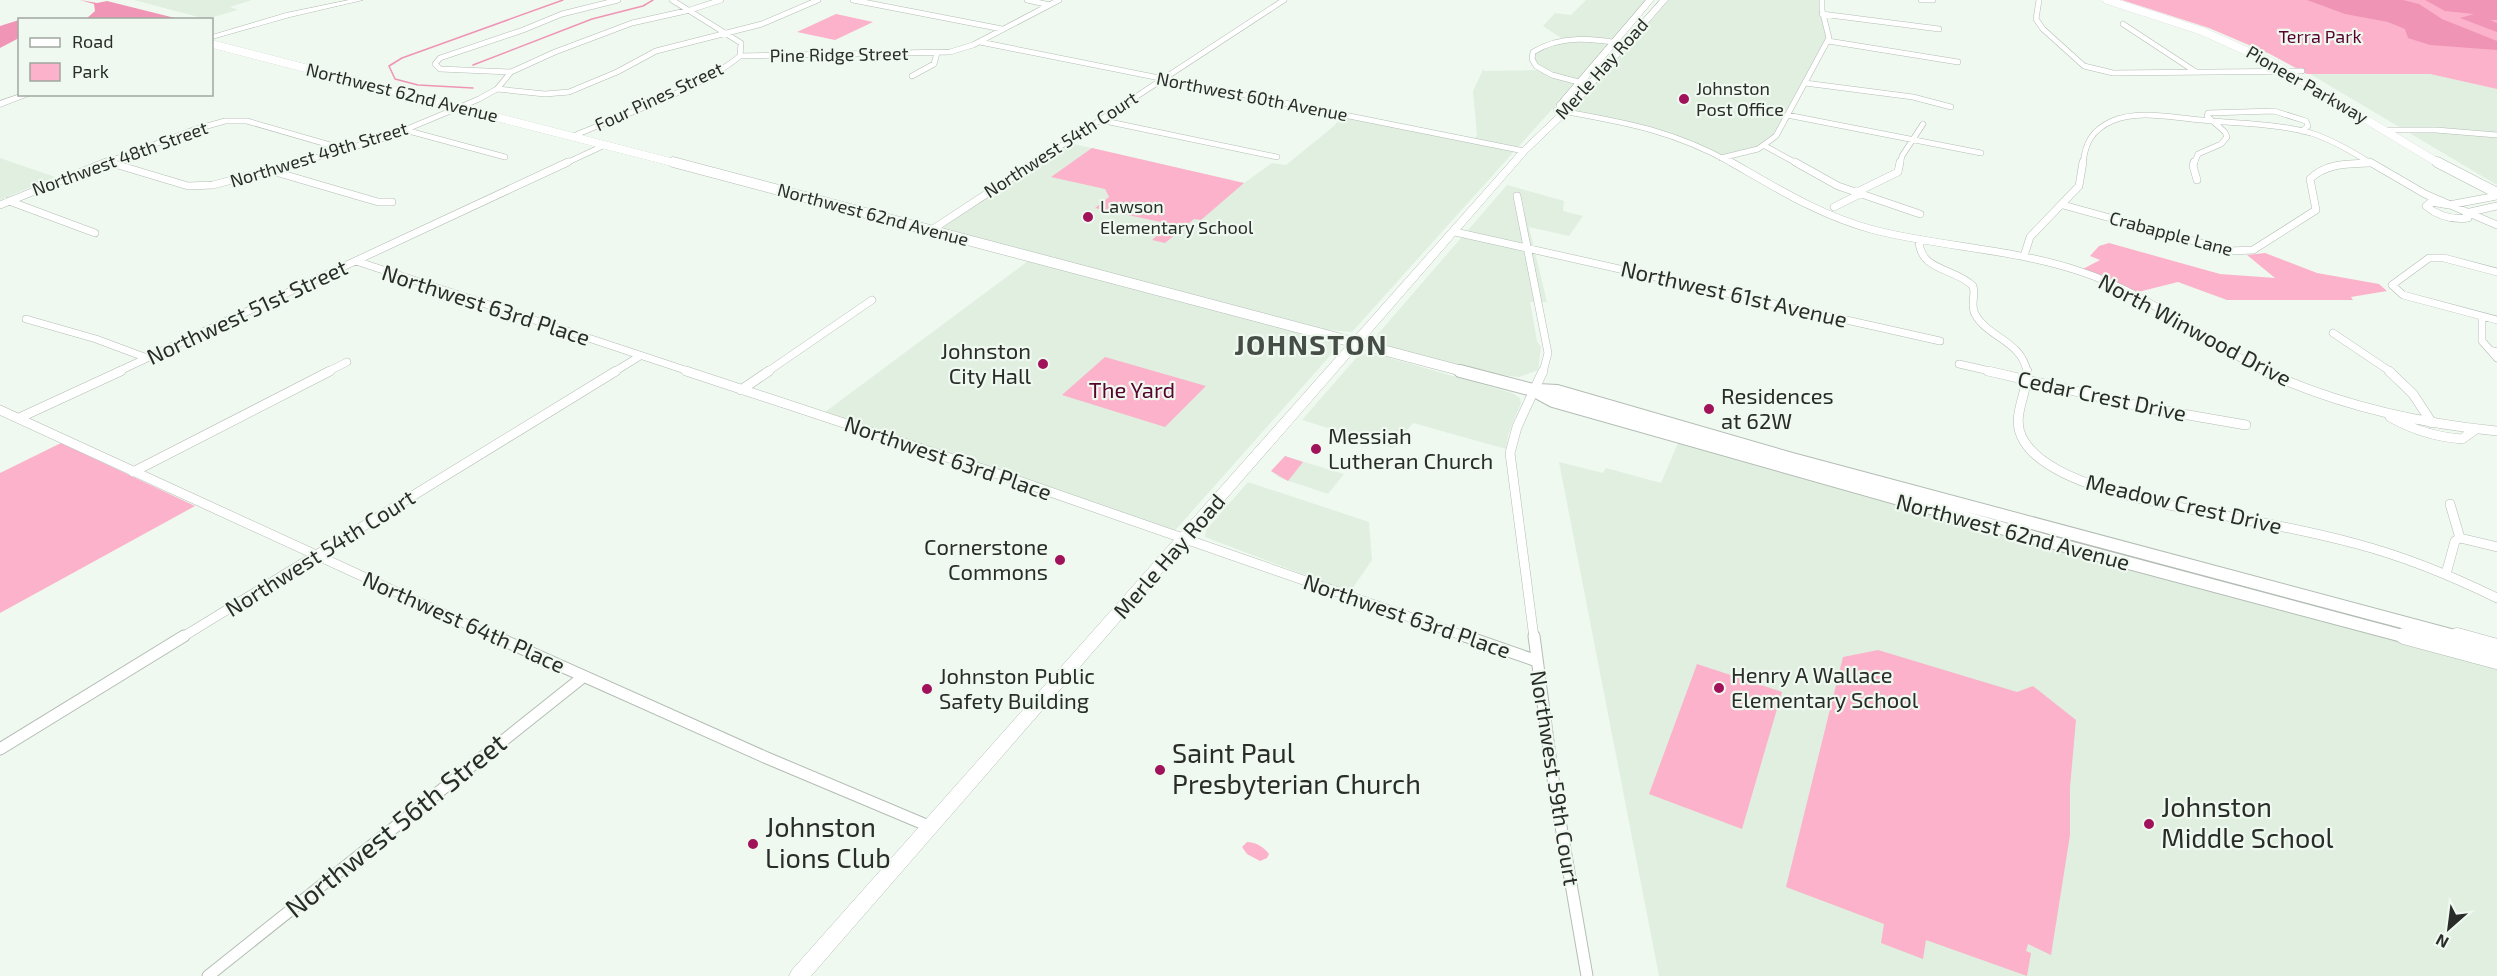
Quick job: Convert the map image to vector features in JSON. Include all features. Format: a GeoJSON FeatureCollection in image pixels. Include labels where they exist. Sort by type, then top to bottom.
{"type":"FeatureCollection","features":[{"type":"Feature","properties":{"kind":"main road"},"geometry":{"type":"LineString","coordinates":[[213,37],[289,15],[359,0]]}},
{"type":"Feature","properties":{"kind":"main road","name":"Merle Hay Road"},"geometry":{"type":"LineString","coordinates":[[1561,111],[1578,82],[1650,0]]}},
{"type":"Feature","properties":{"kind":"main road","name":"Merle Hay Road"},"geometry":{"type":"LineString","coordinates":[[799,976],[1524,151],[1561,111],[1590,85],[1664,0]]}},
{"type":"Feature","properties":{"kind":"main road"},"geometry":{"type":"LineString","coordinates":[[0,104],[24,96]]}},
{"type":"Feature","properties":{"kind":"street"},"geometry":{"type":"LineString","coordinates":[[511,72],[450,70],[441,69],[435,64],[440,58],[524,30],[562,14],[618,0]]}},
{"type":"Feature","properties":{"kind":"street","name":"Four Pines Street"},"geometry":{"type":"LineString","coordinates":[[573,136],[718,71],[740,56],[743,49],[741,43],[672,0]]}},
{"type":"Feature","properties":{"kind":"street","name":"Northwest 49th Street"},"geometry":{"type":"LineString","coordinates":[[107,162],[188,186],[230,182],[272,171],[405,130],[460,108],[497,89],[511,72],[555,52],[621,27],[721,0]]}},
{"type":"Feature","properties":{"kind":"street"},"geometry":{"type":"LineString","coordinates":[[497,89],[545,94],[569,92],[617,72],[656,51],[770,21],[818,0]]}},
{"type":"Feature","properties":{"kind":"street"},"geometry":{"type":"LineString","coordinates":[[854,0],[870,1],[1002,29]]}},
{"type":"Feature","properties":{"kind":"street"},"geometry":{"type":"LineString","coordinates":[[1027,0],[1050,4]]}},
{"type":"Feature","properties":{"kind":"street","name":"Pine Ridge Street"},"geometry":{"type":"LineString","coordinates":[[740,56],[937,53],[958,50],[980,42],[1059,0]]}},
{"type":"Feature","properties":{"kind":"street","name":"Northwest 54th Court"},"geometry":{"type":"LineString","coordinates":[[930,231],[1284,0]]}},
{"type":"Feature","properties":{"kind":"street"},"geometry":{"type":"LineString","coordinates":[[1721,158],[1747,153],[1765,146],[1776,136],[1828,41],[1830,32],[1822,14],[1822,0]]}},
{"type":"Feature","properties":{"kind":"street"},"geometry":{"type":"LineString","coordinates":[[1921,0],[1933,0]]}},
{"type":"Feature","properties":{"kind":"street"},"geometry":{"type":"LineString","coordinates":[[2039,0],[2036,12],[2038,24],[2084,66],[2113,73],[2302,71]]}},
{"type":"Feature","properties":{"kind":"street","name":"Pioneer Parkway"},"geometry":{"type":"LineString","coordinates":[[2107,0],[2200,30],[2249,51],[2289,72],[2497,195]]}},
{"type":"Feature","properties":{"kind":"street","name":"Pioneer Parkway"},"geometry":{"type":"LineString","coordinates":[[2122,0],[2209,28],[2270,54],[2497,186]]}},
{"type":"Feature","properties":{"kind":"street"},"geometry":{"type":"LineString","coordinates":[[1822,14],[1853,16],[1913,27],[1939,29]]}},
{"type":"Feature","properties":{"kind":"street"},"geometry":{"type":"LineString","coordinates":[[2123,24],[2196,72]]}},
{"type":"Feature","properties":{"kind":"street"},"geometry":{"type":"LineString","coordinates":[[1590,85],[1540,69],[1531,58],[1533,52],[1544,45],[1564,40],[1626,44]]}},
{"type":"Feature","properties":{"kind":"street"},"geometry":{"type":"LineString","coordinates":[[1828,41],[1958,62]]}},
{"type":"Feature","properties":{"kind":"street","name":"Northwest 60th Avenue"},"geometry":{"type":"LineString","coordinates":[[980,42],[1524,151]]}},
{"type":"Feature","properties":{"kind":"street","name":"Northwest 62nd Avenue"},"geometry":{"type":"LineString","coordinates":[[213,44],[573,136],[1358,342],[1533,390],[1553,400],[1809,476],[2497,661]]}},
{"type":"Feature","properties":{"kind":"street"},"geometry":{"type":"LineString","coordinates":[[912,76],[934,64],[937,53]]}},
{"type":"Feature","properties":{"kind":"street"},"geometry":{"type":"LineString","coordinates":[[1805,83],[1912,98],[1951,107]]}},
{"type":"Feature","properties":{"kind":"street","name":"North Winwood Drive"},"geometry":{"type":"LineString","coordinates":[[1561,111],[1664,132],[1700,146],[1790,199],[1822,214],[1899,236],[2024,256],[2077,270],[2123,288],[2157,305],[2218,346],[2256,366],[2312,390],[2383,412],[2432,423],[2497,431]]}},
{"type":"Feature","properties":{"kind":"street"},"geometry":{"type":"LineString","coordinates":[[2198,180],[2193,166],[2198,154],[2222,144],[2227,137],[2206,114],[2274,111],[2288,113],[2306,121],[2308,126],[2302,131]]}},
{"type":"Feature","properties":{"kind":"street"},"geometry":{"type":"LineString","coordinates":[[1787,115],[1914,138],[1981,153]]}},
{"type":"Feature","properties":{"kind":"street"},"geometry":{"type":"LineString","coordinates":[[2024,256],[2030,237],[2079,186],[2083,177],[2083,155],[2090,137],[2097,130],[2128,115],[2258,123],[2302,131],[2335,143],[2440,201],[2497,225]]}},
{"type":"Feature","properties":{"kind":"street","name":"Northwest 48th Street"},"geometry":{"type":"LineString","coordinates":[[0,206],[107,162],[193,130],[231,120],[247,121],[345,150]]}},
{"type":"Feature","properties":{"kind":"street"},"geometry":{"type":"LineString","coordinates":[[1100,120],[1277,157]]}},
{"type":"Feature","properties":{"kind":"street"},"geometry":{"type":"LineString","coordinates":[[1834,207],[1898,172],[1902,156],[1923,124]]}},
{"type":"Feature","properties":{"kind":"street"},"geometry":{"type":"LineString","coordinates":[[405,130],[505,157]]}},
{"type":"Feature","properties":{"kind":"street"},"geometry":{"type":"LineString","coordinates":[[2385,130],[2449,130],[2497,135]]}},
{"type":"Feature","properties":{"kind":"street","name":"Northwest 51st Street"},"geometry":{"type":"LineString","coordinates":[[19,418],[605,145]]}},
{"type":"Feature","properties":{"kind":"street"},"geometry":{"type":"LineString","coordinates":[[1765,146],[1794,160],[1828,181],[1857,194],[1920,214]]}},
{"type":"Feature","properties":{"kind":"street","name":"Crabapple Lane"},"geometry":{"type":"LineString","coordinates":[[2063,205],[2230,251],[2248,252],[2316,210],[2310,179],[2315,173],[2337,165],[2370,163]]}},
{"type":"Feature","properties":{"kind":"street"},"geometry":{"type":"LineString","coordinates":[[272,171],[378,202],[392,202]]}},
{"type":"Feature","properties":{"kind":"street"},"geometry":{"type":"LineString","coordinates":[[2466,213],[2468,218],[2447,217],[2426,206],[2431,202],[2450,206],[2497,195]]}},
{"type":"Feature","properties":{"kind":"street","name":"Northwest 59th Court"},"geometry":{"type":"LineString","coordinates":[[1517,196],[1548,353],[1546,368],[1533,390],[1511,442],[1510,453],[1554,786],[1587,976]]}},
{"type":"Feature","properties":{"kind":"street"},"geometry":{"type":"LineString","coordinates":[[9,201],[95,233]]}},
{"type":"Feature","properties":{"kind":"street"},"geometry":{"type":"LineString","coordinates":[[2466,213],[2497,206]]}},
{"type":"Feature","properties":{"kind":"street","name":"Northwest 61st Avenue"},"geometry":{"type":"LineString","coordinates":[[1455,232],[1940,341]]}},
{"type":"Feature","properties":{"kind":"street"},"geometry":{"type":"LineString","coordinates":[[1919,239],[1919,252],[1924,259],[1967,281],[1974,288],[1975,293],[1971,302],[1976,315],[2020,354],[2026,364],[2027,380]]}},
{"type":"Feature","properties":{"kind":"street"},"geometry":{"type":"LineString","coordinates":[[2497,272],[2444,258],[2429,258],[2391,285],[2403,295],[2497,320]]}},
{"type":"Feature","properties":{"kind":"street","name":"Northwest 63rd Place"},"geometry":{"type":"LineString","coordinates":[[356,261],[1010,478],[1538,661]]}},
{"type":"Feature","properties":{"kind":"street"},"geometry":{"type":"LineString","coordinates":[[741,390],[872,300]]}},
{"type":"Feature","properties":{"kind":"street"},"geometry":{"type":"LineString","coordinates":[[2482,317],[2482,341],[2497,358]]}},
{"type":"Feature","properties":{"kind":"street"},"geometry":{"type":"LineString","coordinates":[[26,319],[96,339],[147,358]]}},
{"type":"Feature","properties":{"kind":"street"},"geometry":{"type":"LineString","coordinates":[[2333,333],[2401,379],[2420,400],[2432,423]]}},
{"type":"Feature","properties":{"kind":"street","name":"Northwest 54th Court"},"geometry":{"type":"LineString","coordinates":[[0,749],[640,356]]}},
{"type":"Feature","properties":{"kind":"street"},"geometry":{"type":"LineString","coordinates":[[133,472],[347,362]]}},
{"type":"Feature","properties":{"kind":"street","name":"Cedar Crest Drive"},"geometry":{"type":"LineString","coordinates":[[1959,364],[2148,408],[2246,425]]}},
{"type":"Feature","properties":{"kind":"street","name":"Meadow Crest Drive"},"geometry":{"type":"LineString","coordinates":[[2027,380],[2016,421],[2022,438],[2038,456],[2080,480],[2124,494],[2363,546],[2446,574],[2497,598]]}},
{"type":"Feature","properties":{"kind":"street","name":"Northwest 62nd Avenue"},"geometry":{"type":"LineString","coordinates":[[1533,390],[1557,391],[1803,462],[2497,647]]}},
{"type":"Feature","properties":{"kind":"street","name":"Northwest 64th Place"},"geometry":{"type":"LineString","coordinates":[[0,410],[583,677],[767,759],[931,827]]}},
{"type":"Feature","properties":{"kind":"street","name":"North Winwood Drive"},"geometry":{"type":"LineString","coordinates":[[2383,412],[2408,428],[2434,437],[2462,439],[2476,429]]}},
{"type":"Feature","properties":{"kind":"street"},"geometry":{"type":"LineString","coordinates":[[2450,504],[2460,538]]}},
{"type":"Feature","properties":{"kind":"street"},"geometry":{"type":"LineString","coordinates":[[2446,574],[2455,542],[2460,538]]}},
{"type":"Feature","properties":{"kind":"street"},"geometry":{"type":"LineString","coordinates":[[2460,538],[2497,547]]}},
{"type":"Feature","properties":{"kind":"street","name":"Northwest 56th Street"},"geometry":{"type":"LineString","coordinates":[[208,976],[583,677]]}},
{"type":"Feature","properties":{"kind":"shaded area"},"geometry":{"type":"Polygon","coordinates":[[[80,0],[97,3],[107,1],[175,18],[87,18],[95,11],[94,4],[80,0]]]}},
{"type":"Feature","properties":{"kind":"shaded area"},"geometry":{"type":"Polygon","coordinates":[[[134,0],[252,0],[230,7],[238,10],[202,18],[134,0]]]}},
{"type":"Feature","properties":{"kind":"shaded area"},"geometry":{"type":"Polygon","coordinates":[[[1586,0],[1650,0],[1352,332],[1328,330],[1147,283],[930,231],[1065,142],[1244,183],[1272,163],[1286,165],[1334,126],[1343,115],[1472,141],[1477,136],[1473,91],[1484,68],[1484,71],[1541,70],[1537,67],[1533,52],[1564,40],[1543,26],[1555,13],[1571,15],[1586,0]]]}},
{"type":"Feature","properties":{"kind":"shaded area"},"geometry":{"type":"Polygon","coordinates":[[[1664,0],[1822,0],[1830,32],[1776,136],[1765,146],[1721,158],[1689,141],[1566,111],[1664,0]]]}},
{"type":"Feature","properties":{"kind":"shaded area"},"geometry":{"type":"Polygon","coordinates":[[[2307,0],[2403,0],[2419,4],[2442,19],[2497,41],[2497,50],[2430,45],[2408,38],[2405,29],[2388,22],[2345,14],[2307,0]]]}},
{"type":"Feature","properties":{"kind":"shaded area"},"geometry":{"type":"Polygon","coordinates":[[[2425,0],[2497,0],[2497,20],[2490,20],[2497,23],[2497,32],[2460,18],[2474,14],[2445,11],[2425,0]]]}},
{"type":"Feature","properties":{"kind":"shaded area"},"geometry":{"type":"Polygon","coordinates":[[[18,20],[18,39],[0,48],[0,26],[18,20]]]}},
{"type":"Feature","properties":{"kind":"shaded area"},"geometry":{"type":"Polygon","coordinates":[[[2310,74],[2430,74],[2497,89],[2497,185],[2310,74]]]}},
{"type":"Feature","properties":{"kind":"shaded area"},"geometry":{"type":"Polygon","coordinates":[[[0,158],[55,177],[0,200],[0,158]]]}},
{"type":"Feature","properties":{"kind":"shaded area"},"geometry":{"type":"Polygon","coordinates":[[[1507,185],[1564,201],[1563,211],[1583,216],[1569,236],[1529,227],[1547,302],[1530,302],[1537,341],[1541,347],[1538,370],[1519,377],[1500,375],[1384,346],[1377,342],[1377,335],[1507,185]]]}},
{"type":"Feature","properties":{"kind":"shaded area"},"geometry":{"type":"Polygon","coordinates":[[[1028,261],[1334,342],[1337,348],[1171,535],[821,415],[1028,261]]]}},
{"type":"Feature","properties":{"kind":"shaded area"},"geometry":{"type":"Polygon","coordinates":[[[1365,354],[1383,356],[1512,393],[1520,398],[1521,403],[1508,435],[1506,449],[1413,423],[1393,448],[1302,420],[1357,357],[1365,354]]]}},
{"type":"Feature","properties":{"kind":"shaded area","name":"Johnston Middle School"},"geometry":{"type":"Polygon","coordinates":[[[1678,443],[2497,661],[2497,976],[1659,976],[1559,462],[1603,473],[1606,468],[1661,483],[1678,443]]]}},
{"type":"Feature","properties":{"kind":"shaded area"},"geometry":{"type":"Polygon","coordinates":[[[1285,456],[1344,474],[1328,494],[1280,478],[1271,471],[1285,456]]]}},
{"type":"Feature","properties":{"kind":"shaded area"},"geometry":{"type":"Polygon","coordinates":[[[1248,482],[1369,522],[1372,560],[1350,592],[1205,537],[1206,530],[1248,482]]]}},
{"type":"Feature","properties":{"kind":"green space","name":"Terra Park"},"geometry":{"type":"Polygon","coordinates":[[[2122,0],[2497,0],[2497,89],[2430,74],[2307,74],[2270,54],[2209,28],[2122,0]]]}},
{"type":"Feature","properties":{"kind":"green space"},"geometry":{"type":"Polygon","coordinates":[[[836,14],[873,22],[835,40],[797,32],[836,14]]]}},
{"type":"Feature","properties":{"kind":"green space"},"geometry":{"type":"Polygon","coordinates":[[[1092,148],[1244,183],[1201,220],[1194,219],[1165,243],[1152,240],[1170,224],[1095,208],[1109,197],[1105,189],[1051,177],[1092,148]]]}},
{"type":"Feature","properties":{"kind":"green space"},"geometry":{"type":"Polygon","coordinates":[[[2109,243],[2220,274],[2275,278],[2247,255],[2265,253],[2317,273],[2379,284],[2387,291],[2351,297],[2353,300],[2227,300],[2178,282],[2138,292],[2081,270],[2100,260],[2090,256],[2099,246],[2109,243]]]}},
{"type":"Feature","properties":{"kind":"green space","name":"The Yard"},"geometry":{"type":"Polygon","coordinates":[[[1105,357],[1206,386],[1165,427],[1062,395],[1105,357]]]}},
{"type":"Feature","properties":{"kind":"green space"},"geometry":{"type":"Polygon","coordinates":[[[61,443],[195,506],[0,613],[0,473],[61,443]]]}},
{"type":"Feature","properties":{"kind":"green space"},"geometry":{"type":"Polygon","coordinates":[[[1285,456],[1303,462],[1288,481],[1271,471],[1285,456]]]}},
{"type":"Feature","properties":{"kind":"green space"},"geometry":{"type":"Polygon","coordinates":[[[1878,650],[2017,692],[2033,686],[2076,720],[2070,787],[2070,835],[2051,955],[2028,944],[2026,951],[2031,953],[2027,976],[1926,940],[1923,959],[1881,943],[1884,924],[1786,887],[1843,657],[1878,650]]]}},
{"type":"Feature","properties":{"kind":"green space"},"geometry":{"type":"Polygon","coordinates":[[[1697,664],[1782,692],[1742,829],[1649,794],[1697,664]]]}},
{"type":"Feature","properties":{"kind":"green space"},"geometry":{"type":"Polygon","coordinates":[[[1247,842],[1262,847],[1269,854],[1267,858],[1260,861],[1247,854],[1242,847],[1247,842]]]}},
{"type":"Feature","properties":{"kind":"waterway"},"geometry":{"type":"LineString","coordinates":[[473,88],[418,85],[395,79],[389,66],[402,58],[563,0]]}},
{"type":"Feature","properties":{"kind":"waterway"},"geometry":{"type":"LineString","coordinates":[[473,65],[592,19],[643,6],[653,0]]}},
{"type":"Feature","properties":{"kind":"place","name":"Johnston Post Office"},"geometry":{"type":"Point","coordinates":[1684,99]}},
{"type":"Feature","properties":{"kind":"place","name":"Lawson Elementary School"},"geometry":{"type":"Point","coordinates":[1088,217]}},
{"type":"Feature","properties":{"kind":"place","name":"Johnston City Hall"},"geometry":{"type":"Point","coordinates":[1043,364]}},
{"type":"Feature","properties":{"kind":"place","name":"Residences at 62W"},"geometry":{"type":"Point","coordinates":[1709,409]}},
{"type":"Feature","properties":{"kind":"place","name":"Messiah Lutheran Church"},"geometry":{"type":"Point","coordinates":[1316,449]}},
{"type":"Feature","properties":{"kind":"place","name":"Cornerstone Commons"},"geometry":{"type":"Point","coordinates":[1060,560]}},
{"type":"Feature","properties":{"kind":"place","name":"Henry A Wallace Elementary School"},"geometry":{"type":"Point","coordinates":[1719,688]}},
{"type":"Feature","properties":{"kind":"place","name":"Johnston Public Safety Building"},"geometry":{"type":"Point","coordinates":[927,689]}},
{"type":"Feature","properties":{"kind":"place","name":"Saint Paul Presbyterian Church"},"geometry":{"type":"Point","coordinates":[1160,770]}},
{"type":"Feature","properties":{"kind":"place","name":"Johnston Middle School"},"geometry":{"type":"Point","coordinates":[2149,824]}},
{"type":"Feature","properties":{"kind":"place","name":"Johnston Lions Club"},"geometry":{"type":"Point","coordinates":[753,844]}},
{"type":"Feature","properties":{"kind":"district","name":"JOHNSTON"},"geometry":{"type":"Point","coordinates":[1311,345]}}]}
